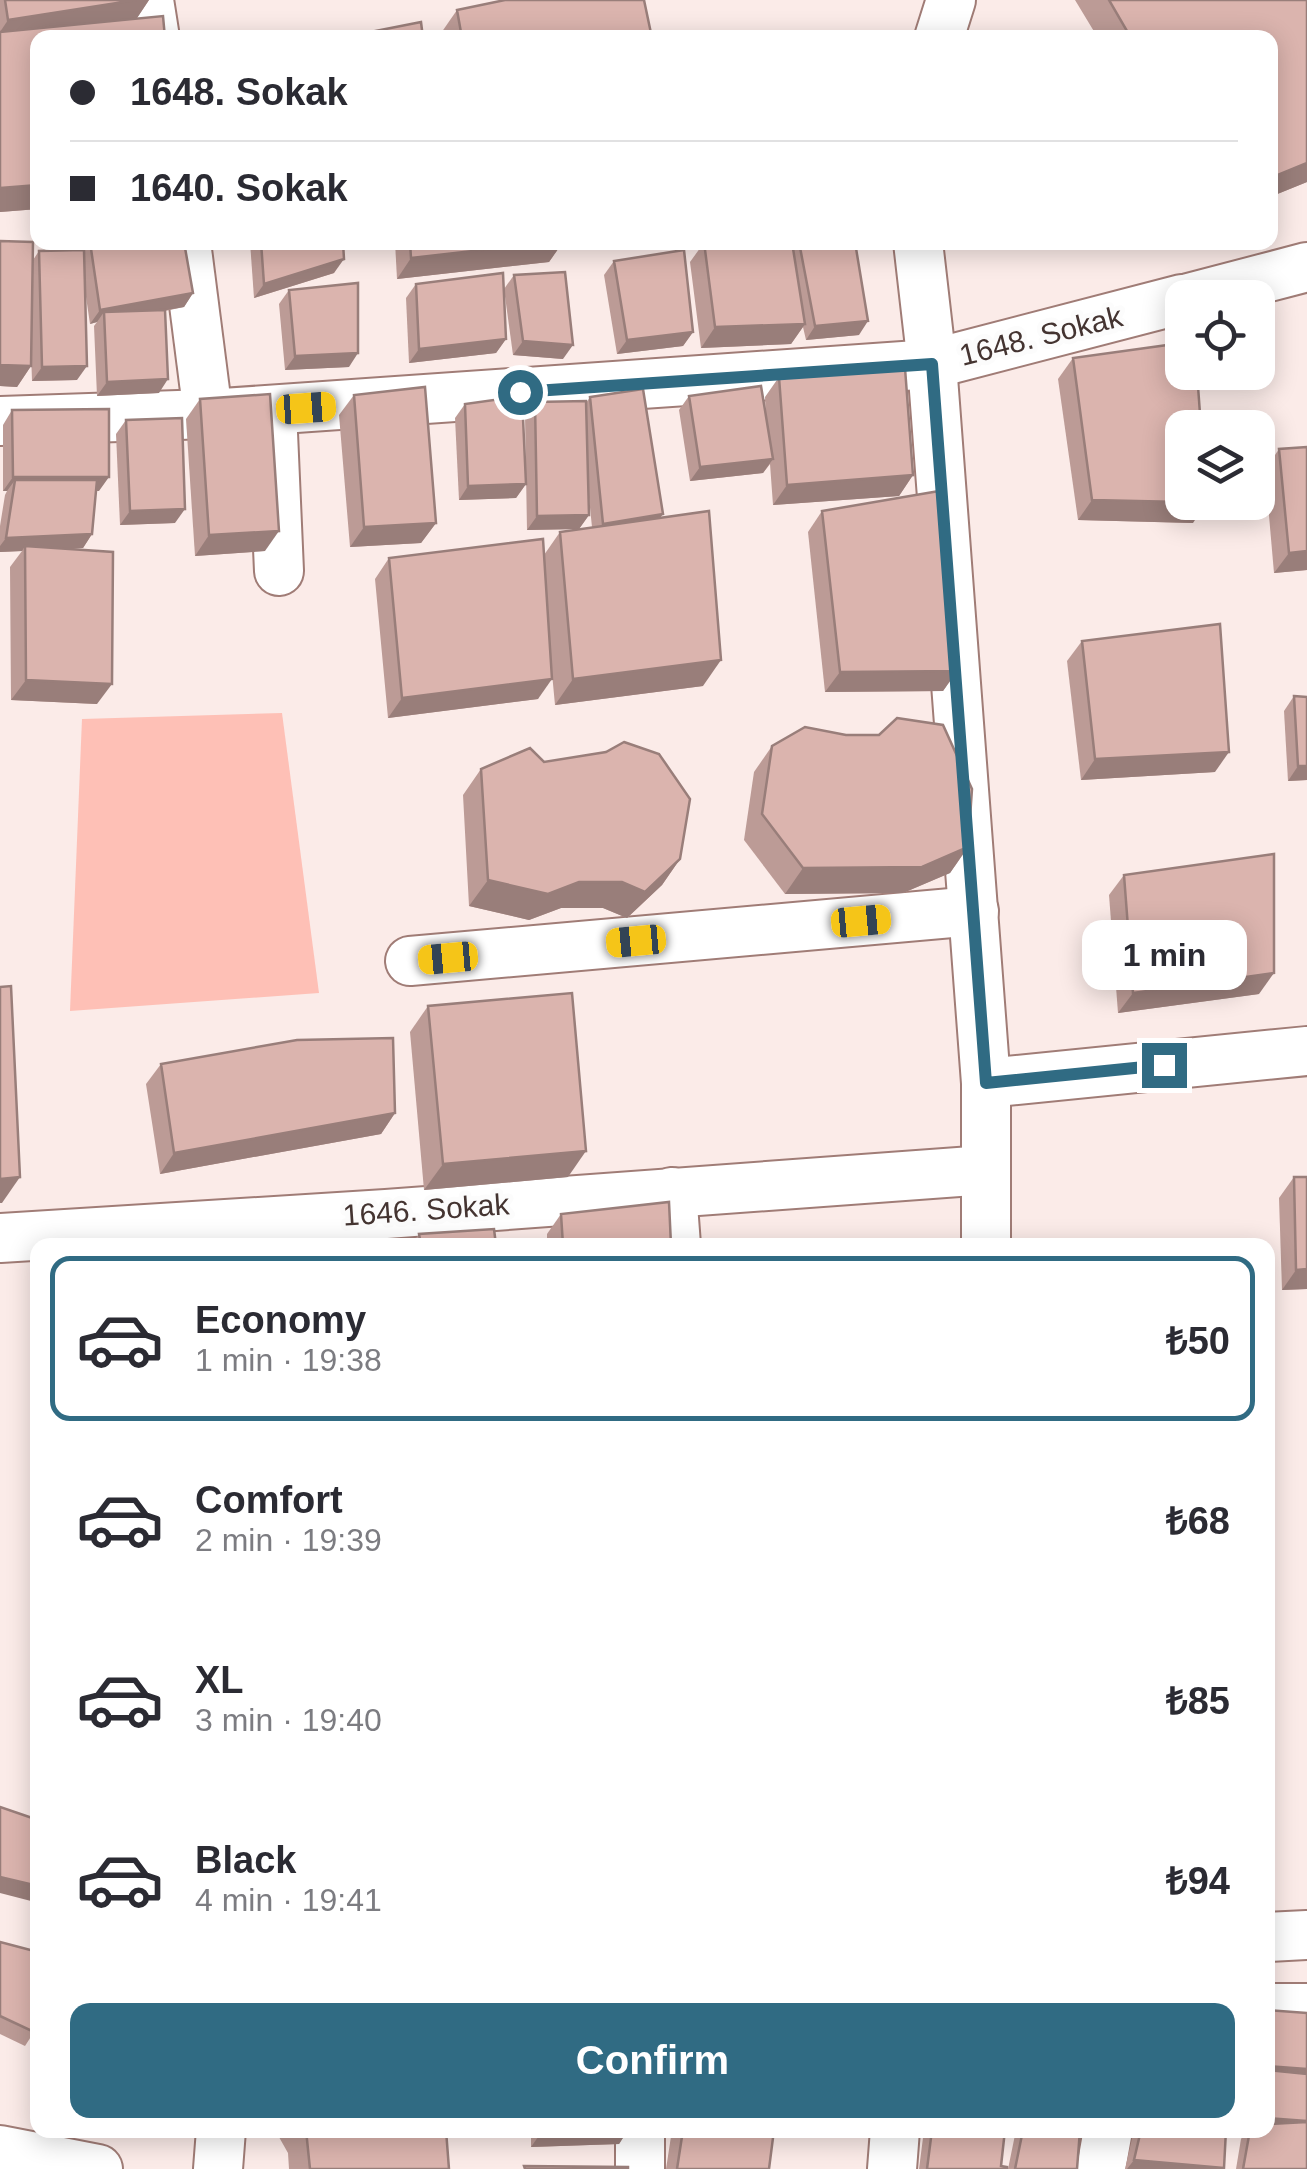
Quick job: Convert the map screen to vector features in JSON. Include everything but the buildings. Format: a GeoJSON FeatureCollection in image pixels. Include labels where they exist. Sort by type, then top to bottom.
{"type":"FeatureCollection","features":[{"type":"Feature","properties":{"kind":"street"},"geometry":{"type":"LineString","coordinates":[[942,30],[951,0]]}},
{"type":"Feature","properties":{"kind":"street"},"geometry":{"type":"LineString","coordinates":[[128,30],[153,23]]}},
{"type":"Feature","properties":{"kind":"street"},"geometry":{"type":"LineString","coordinates":[[194,250],[208,414]]}},
{"type":"Feature","properties":{"kind":"street"},"geometry":{"type":"LineString","coordinates":[[919,250],[932,364],[986,1083],[986,1238]]}},
{"type":"Feature","properties":{"kind":"street","name":"1648. Sokak"},"geometry":{"type":"LineString","coordinates":[[1256,280],[1307,267]]}},
{"type":"Feature","properties":{"kind":"street","name":"1648. Sokak"},"geometry":{"type":"LineString","coordinates":[[0,420],[208,414],[932,364],[1165,303]]}},
{"type":"Feature","properties":{"kind":"street"},"geometry":{"type":"LineString","coordinates":[[272,410],[279,571]]}},
{"type":"Feature","properties":{"kind":"street"},"geometry":{"type":"LineString","coordinates":[[410,961],[974,911]]}},
{"type":"Feature","properties":{"kind":"street"},"geometry":{"type":"LineString","coordinates":[[986,1083],[1307,1051]]}},
{"type":"Feature","properties":{"kind":"street","name":"1646. Sokak"},"geometry":{"type":"LineString","coordinates":[[0,1238],[388,1230],[672,1192],[986,1170]]}},
{"type":"Feature","properties":{"kind":"street"},"geometry":{"type":"LineString","coordinates":[[672,1192],[675,1238]]}},
{"type":"Feature","properties":{"kind":"street"},"geometry":{"type":"LineString","coordinates":[[1275,1937],[1307,1936]]}},
{"type":"Feature","properties":{"kind":"street"},"geometry":{"type":"LineString","coordinates":[[1275,2008],[1307,2008]]}},
{"type":"Feature","properties":{"kind":"street"},"geometry":{"type":"LineString","coordinates":[[218,2169],[220,2138]]}},
{"type":"Feature","properties":{"kind":"street"},"geometry":{"type":"LineString","coordinates":[[640,2138],[640,2169]]}},
{"type":"Feature","properties":{"kind":"street"},"geometry":{"type":"LineString","coordinates":[[892,2169],[895,2138]]}},
{"type":"Feature","properties":{"kind":"street"},"geometry":{"type":"LineString","coordinates":[[1101,2169],[1107,2138]]}},
{"type":"Feature","properties":{"kind":"street"},"geometry":{"type":"LineString","coordinates":[[0,2150],[98,2169]]}},
{"type":"Feature","properties":{"kind":"shaded area"},"geometry":{"type":"Polygon","coordinates":[[[282,713],[319,993],[70,1011],[82,719],[282,713]]]}},
{"type":"Feature","properties":{"kind":"route"},"geometry":{"type":"LineString","coordinates":[[520,392],[932,364],[986,1083],[1164,1065]]}}]}
